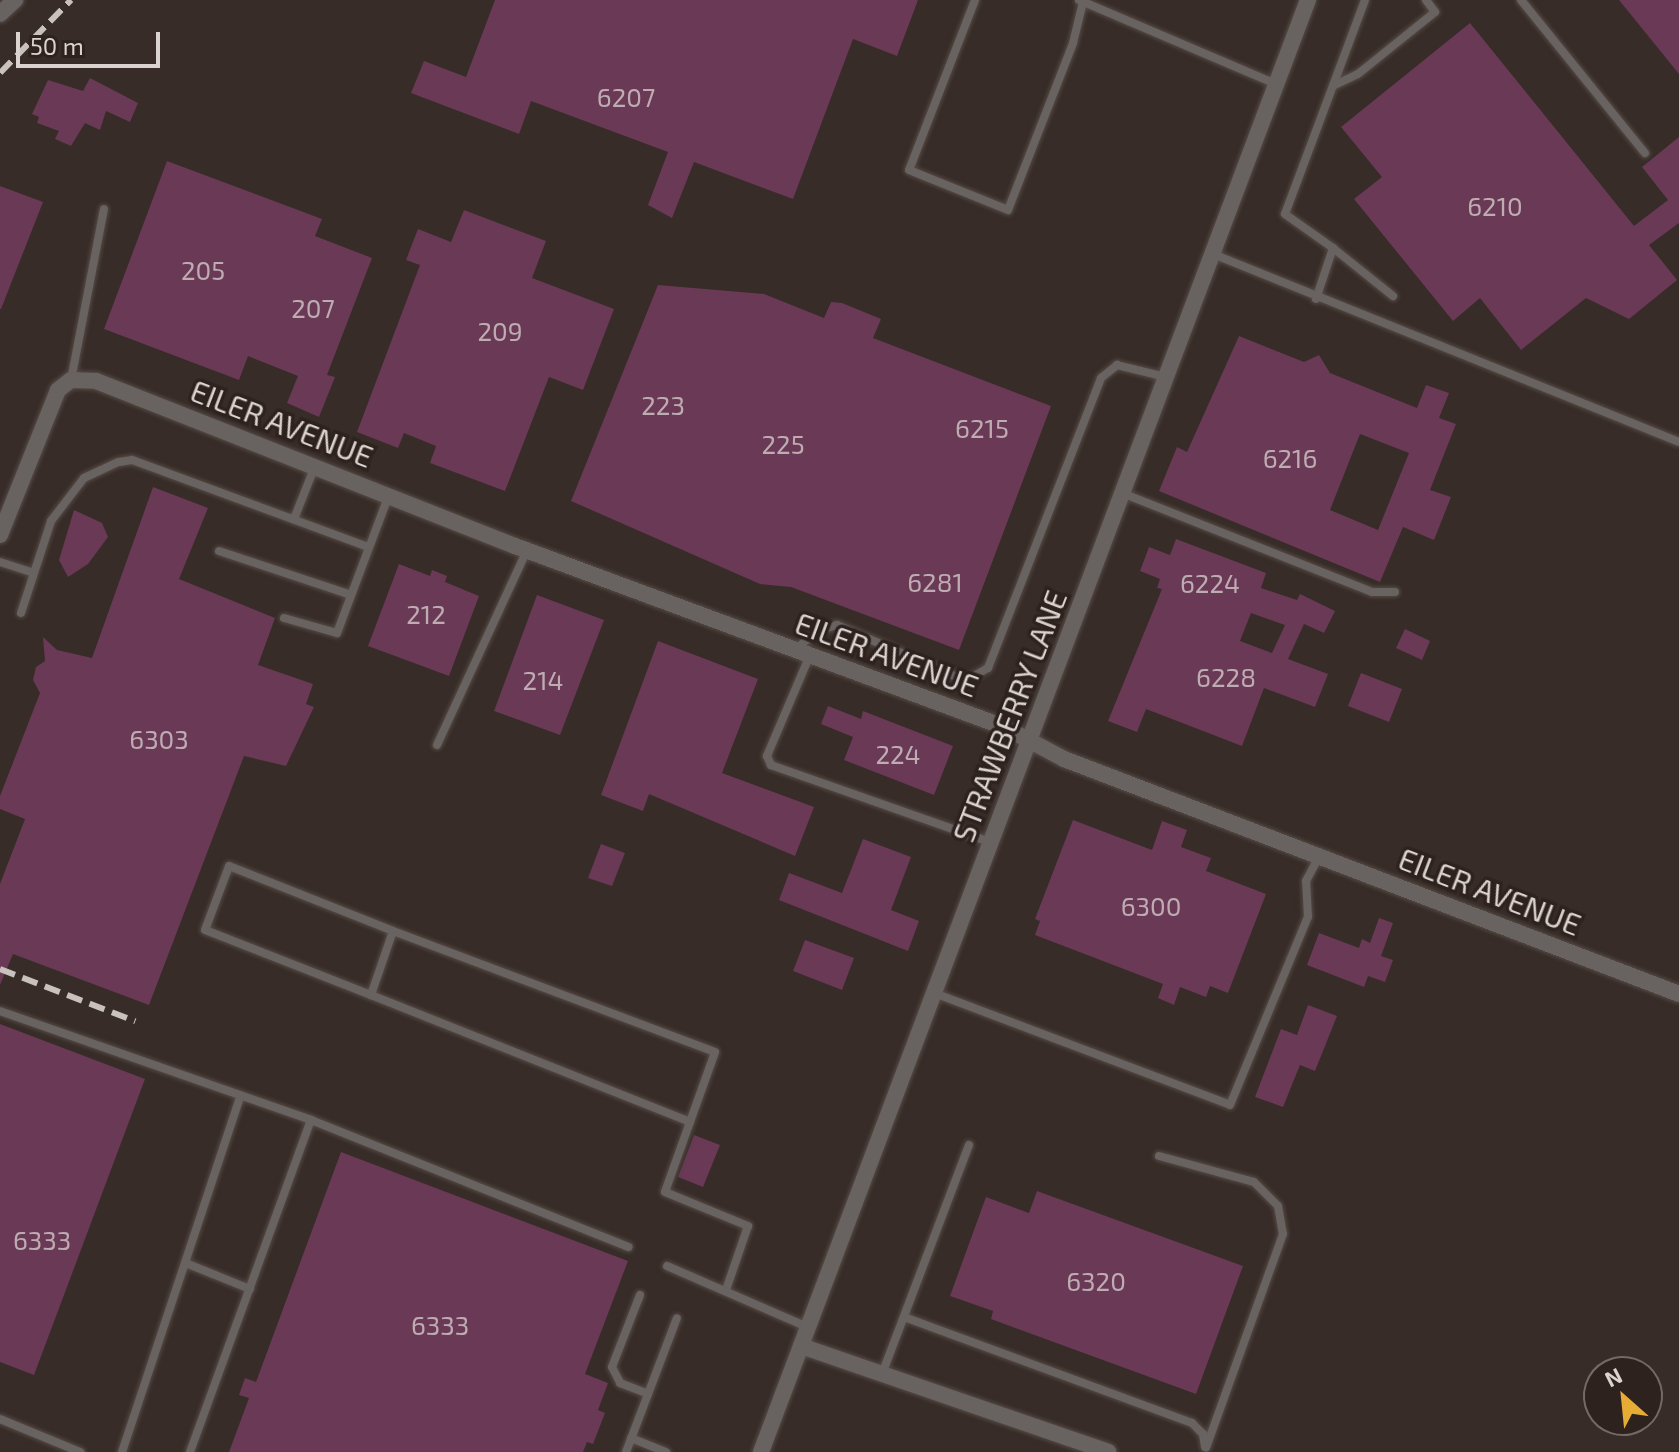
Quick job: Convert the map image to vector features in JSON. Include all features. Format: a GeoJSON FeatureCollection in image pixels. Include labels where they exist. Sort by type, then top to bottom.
{"type":"FeatureCollection","features":[{"type":"Feature","properties":{"kind":"street"},"geometry":{"type":"LineString","coordinates":[[0,14],[15,0]]}},
{"type":"Feature","properties":{"kind":"street","name":"STRAWBERRY LANE"},"geometry":{"type":"LineString","coordinates":[[761,1452],[1308,0]]}},
{"type":"Feature","properties":{"kind":"street"},"geometry":{"type":"LineString","coordinates":[[0,535],[46,415],[58,390],[71,380]]}},
{"type":"Feature","properties":{"kind":"street","name":"EILER AVENUE"},"geometry":{"type":"LineString","coordinates":[[71,380],[96,381],[527,550],[803,652],[1679,994]]}},
{"type":"Feature","properties":{"kind":"street"},"geometry":{"type":"LineString","coordinates":[[801,1346],[1108,1452]]}},
{"type":"Feature","properties":{"kind":"lane"},"geometry":{"type":"LineString","coordinates":[[975,0],[909,170],[1008,210],[1073,43],[1081,1],[1277,84]]}},
{"type":"Feature","properties":{"kind":"lane"},"geometry":{"type":"LineString","coordinates":[[1365,0],[1285,214],[1393,296]]}},
{"type":"Feature","properties":{"kind":"lane"},"geometry":{"type":"LineString","coordinates":[[1335,85],[1358,74],[1435,12],[1426,0]]}},
{"type":"Feature","properties":{"kind":"lane"},"geometry":{"type":"LineString","coordinates":[[1521,0],[1645,153]]}},
{"type":"Feature","properties":{"kind":"lane"},"geometry":{"type":"LineString","coordinates":[[71,380],[104,209]]}},
{"type":"Feature","properties":{"kind":"lane"},"geometry":{"type":"LineString","coordinates":[[1316,299],[1333,248]]}},
{"type":"Feature","properties":{"kind":"lane"},"geometry":{"type":"LineString","coordinates":[[1212,254],[1316,299],[1679,442]]}},
{"type":"Feature","properties":{"kind":"lane"},"geometry":{"type":"LineString","coordinates":[[991,843],[771,765],[767,756],[803,652],[817,631],[837,625],[966,681],[988,668],[1101,378],[1117,365],[1166,377]]}},
{"type":"Feature","properties":{"kind":"lane"},"geometry":{"type":"LineString","coordinates":[[21,613],[51,521],[84,478],[119,462],[132,460],[369,547]]}},
{"type":"Feature","properties":{"kind":"lane"},"geometry":{"type":"LineString","coordinates":[[294,519],[315,466]]}},
{"type":"Feature","properties":{"kind":"lane"},"geometry":{"type":"LineString","coordinates":[[1122,493],[1372,592],[1395,592]]}},
{"type":"Feature","properties":{"kind":"lane"},"geometry":{"type":"LineString","coordinates":[[284,618],[337,633],[389,495]]}},
{"type":"Feature","properties":{"kind":"lane"},"geometry":{"type":"LineString","coordinates":[[437,745],[527,550]]}},
{"type":"Feature","properties":{"kind":"lane"},"geometry":{"type":"LineString","coordinates":[[219,551],[351,595]]}},
{"type":"Feature","properties":{"kind":"lane"},"geometry":{"type":"LineString","coordinates":[[0,562],[33,573]]}},
{"type":"Feature","properties":{"kind":"lane"},"geometry":{"type":"LineString","coordinates":[[934,993],[1230,1105],[1308,917],[1306,881],[1320,855]]}},
{"type":"Feature","properties":{"kind":"lane"},"geometry":{"type":"LineString","coordinates":[[690,1122],[205,930],[229,866],[715,1052],[690,1122],[665,1192],[748,1226],[726,1290]]}},
{"type":"Feature","properties":{"kind":"lane"},"geometry":{"type":"LineString","coordinates":[[371,995],[393,931]]}},
{"type":"Feature","properties":{"kind":"lane"},"geometry":{"type":"LineString","coordinates":[[0,1011],[311,1120],[629,1247]]}},
{"type":"Feature","properties":{"kind":"lane"},"geometry":{"type":"LineString","coordinates":[[122,1452],[188,1264],[241,1095]]}},
{"type":"Feature","properties":{"kind":"lane"},"geometry":{"type":"LineString","coordinates":[[190,1452],[311,1120]]}},
{"type":"Feature","properties":{"kind":"lane"},"geometry":{"type":"LineString","coordinates":[[882,1374],[969,1145]]}},
{"type":"Feature","properties":{"kind":"lane"},"geometry":{"type":"LineString","coordinates":[[1159,1156],[1254,1182],[1278,1206],[1283,1234],[1205,1450]]}},
{"type":"Feature","properties":{"kind":"lane"},"geometry":{"type":"LineString","coordinates":[[188,1264],[250,1289]]}},
{"type":"Feature","properties":{"kind":"lane"},"geometry":{"type":"LineString","coordinates":[[667,1266],[808,1327]]}},
{"type":"Feature","properties":{"kind":"lane"},"geometry":{"type":"LineString","coordinates":[[640,1295],[612,1367],[620,1383],[648,1394]]}},
{"type":"Feature","properties":{"kind":"lane"},"geometry":{"type":"LineString","coordinates":[[904,1317],[1192,1423],[1203,1434],[1205,1450]]}},
{"type":"Feature","properties":{"kind":"lane"},"geometry":{"type":"LineString","coordinates":[[626,1452],[677,1318]]}},
{"type":"Feature","properties":{"kind":"lane"},"geometry":{"type":"LineString","coordinates":[[0,1419],[80,1452]]}},
{"type":"Feature","properties":{"kind":"lane"},"geometry":{"type":"LineString","coordinates":[[631,1438],[666,1452]]}},
{"type":"Feature","properties":{"kind":"building"},"geometry":{"type":"Polygon","coordinates":[[[495,0],[918,0],[897,56],[853,39],[793,199],[694,162],[672,218],[648,205],[668,152],[531,101],[519,134],[411,93],[424,61],[466,77],[495,0]]]}},
{"type":"Feature","properties":{"kind":"building"},"geometry":{"type":"Polygon","coordinates":[[[1619,0],[1679,0],[1679,74],[1619,0]]]}},
{"type":"Feature","properties":{"kind":"building"},"geometry":{"type":"Polygon","coordinates":[[[1470,23],[1634,226],[1668,200],[1642,167],[1679,137],[1679,223],[1649,245],[1677,280],[1629,319],[1586,298],[1521,350],[1480,298],[1453,321],[1354,199],[1382,177],[1341,127],[1470,23]]]}},
{"type":"Feature","properties":{"kind":"building"},"geometry":{"type":"Polygon","coordinates":[[[90,78],[138,103],[130,122],[106,111],[100,130],[85,123],[71,146],[55,139],[59,131],[37,123],[39,117],[32,114],[48,80],[83,91],[90,78]]]}},
{"type":"Feature","properties":{"kind":"building"},"geometry":{"type":"Polygon","coordinates":[[[167,161],[322,219],[315,236],[372,258],[327,375],[335,377],[319,417],[287,403],[298,376],[248,356],[239,380],[104,329],[167,161]]]}},
{"type":"Feature","properties":{"kind":"building"},"geometry":{"type":"Polygon","coordinates":[[[0,186],[43,202],[1,309],[0,309],[0,186]]]}},
{"type":"Feature","properties":{"kind":"building"},"geometry":{"type":"Polygon","coordinates":[[[464,210],[546,241],[532,278],[614,309],[583,390],[549,377],[505,491],[430,463],[436,446],[404,433],[398,448],[357,432],[420,265],[406,260],[418,229],[451,242],[464,210]]]}},
{"type":"Feature","properties":{"kind":"building"},"geometry":{"type":"Polygon","coordinates":[[[658,285],[764,294],[824,318],[831,302],[842,303],[881,319],[873,338],[1051,406],[959,650],[791,587],[760,584],[571,501],[658,285]]]}},
{"type":"Feature","properties":{"kind":"building"},"geometry":{"type":"Polygon","coordinates":[[[1239,336],[1304,362],[1319,355],[1330,373],[1417,408],[1426,385],[1449,393],[1439,418],[1456,424],[1430,490],[1451,497],[1434,540],[1403,527],[1380,582],[1159,491],[1177,447],[1187,452],[1239,336]],[[1360,434],[1330,510],[1378,530],[1409,453],[1360,434]]]}},
{"type":"Feature","properties":{"kind":"building"},"geometry":{"type":"Polygon","coordinates":[[[153,487],[208,508],[179,579],[275,618],[258,665],[313,684],[306,704],[314,707],[286,766],[244,756],[149,1005],[13,954],[0,985],[0,884],[25,819],[0,809],[0,796],[40,693],[33,680],[36,667],[45,661],[43,637],[57,650],[92,658],[153,487]]]}},
{"type":"Feature","properties":{"kind":"building"},"geometry":{"type":"Polygon","coordinates":[[[74,510],[102,523],[108,537],[88,564],[68,577],[59,560],[74,510]]]}},
{"type":"Feature","properties":{"kind":"building"},"geometry":{"type":"Polygon","coordinates":[[[1176,539],[1266,573],[1261,588],[1297,600],[1300,594],[1335,611],[1324,633],[1304,624],[1288,659],[1328,674],[1315,707],[1264,688],[1242,746],[1146,709],[1137,732],[1108,721],[1162,589],[1157,588],[1160,579],[1140,571],[1149,547],[1170,555],[1176,539]],[[1251,613],[1240,641],[1272,653],[1285,625],[1251,613]]]}},
{"type":"Feature","properties":{"kind":"building"},"geometry":{"type":"Polygon","coordinates":[[[399,564],[430,576],[432,570],[447,576],[445,582],[479,596],[449,676],[368,646],[399,564]]]}},
{"type":"Feature","properties":{"kind":"building"},"geometry":{"type":"Polygon","coordinates":[[[537,595],[604,620],[560,735],[494,711],[537,595]]]}},
{"type":"Feature","properties":{"kind":"building"},"geometry":{"type":"Polygon","coordinates":[[[1405,629],[1430,641],[1422,660],[1396,648],[1405,629]]]}},
{"type":"Feature","properties":{"kind":"building"},"geometry":{"type":"Polygon","coordinates":[[[658,641],[758,679],[722,773],[814,807],[795,856],[649,794],[643,811],[601,795],[658,641]]]}},
{"type":"Feature","properties":{"kind":"building"},"geometry":{"type":"Polygon","coordinates":[[[1361,673],[1402,689],[1389,722],[1348,706],[1361,673]]]}},
{"type":"Feature","properties":{"kind":"building"},"geometry":{"type":"Polygon","coordinates":[[[828,706],[861,719],[863,711],[953,746],[934,795],[844,760],[853,737],[821,724],[828,706]]]}},
{"type":"Feature","properties":{"kind":"building"},"geometry":{"type":"Polygon","coordinates":[[[1073,820],[1152,850],[1162,821],[1187,830],[1181,847],[1211,858],[1206,871],[1266,894],[1228,993],[1210,986],[1206,997],[1180,987],[1174,1005],[1158,998],[1163,984],[1035,935],[1040,921],[1035,919],[1073,820]]]}},
{"type":"Feature","properties":{"kind":"building"},"geometry":{"type":"Polygon","coordinates":[[[863,839],[911,857],[891,910],[919,921],[908,951],[779,900],[789,873],[842,893],[863,839]]]}},
{"type":"Feature","properties":{"kind":"building"},"geometry":{"type":"Polygon","coordinates":[[[601,844],[625,853],[612,886],[588,878],[601,844]]]}},
{"type":"Feature","properties":{"kind":"building"},"geometry":{"type":"Polygon","coordinates":[[[1379,918],[1393,923],[1381,956],[1393,960],[1385,982],[1368,976],[1364,987],[1307,965],[1319,933],[1359,948],[1362,939],[1370,943],[1379,918]]]}},
{"type":"Feature","properties":{"kind":"building"},"geometry":{"type":"Polygon","coordinates":[[[805,940],[854,958],[842,990],[793,971],[805,940]]]}},
{"type":"Feature","properties":{"kind":"building"},"geometry":{"type":"Polygon","coordinates":[[[1308,1005],[1337,1016],[1315,1071],[1300,1065],[1283,1107],[1255,1097],[1281,1029],[1297,1035],[1308,1005]]]}},
{"type":"Feature","properties":{"kind":"building"},"geometry":{"type":"Polygon","coordinates":[[[0,1024],[145,1079],[34,1375],[0,1362],[0,1024]]]}},
{"type":"Feature","properties":{"kind":"building"},"geometry":{"type":"Polygon","coordinates":[[[694,1135],[720,1145],[703,1187],[678,1177],[694,1135]]]}},
{"type":"Feature","properties":{"kind":"building"},"geometry":{"type":"Polygon","coordinates":[[[341,1152],[628,1261],[585,1374],[608,1383],[598,1410],[605,1413],[593,1444],[587,1442],[583,1452],[229,1452],[249,1398],[239,1395],[245,1378],[256,1382],[341,1152]]]}},
{"type":"Feature","properties":{"kind":"building"},"geometry":{"type":"Polygon","coordinates":[[[1037,1191],[1243,1266],[1196,1394],[991,1319],[993,1311],[950,1296],[986,1197],[1029,1213],[1037,1191]]]}},
{"type":"Feature","properties":{"kind":"railway"},"geometry":{"type":"LineString","coordinates":[[0,73],[71,0]]}},
{"type":"Feature","properties":{"kind":"railway"},"geometry":{"type":"LineString","coordinates":[[0,969],[135,1021]]}}]}
